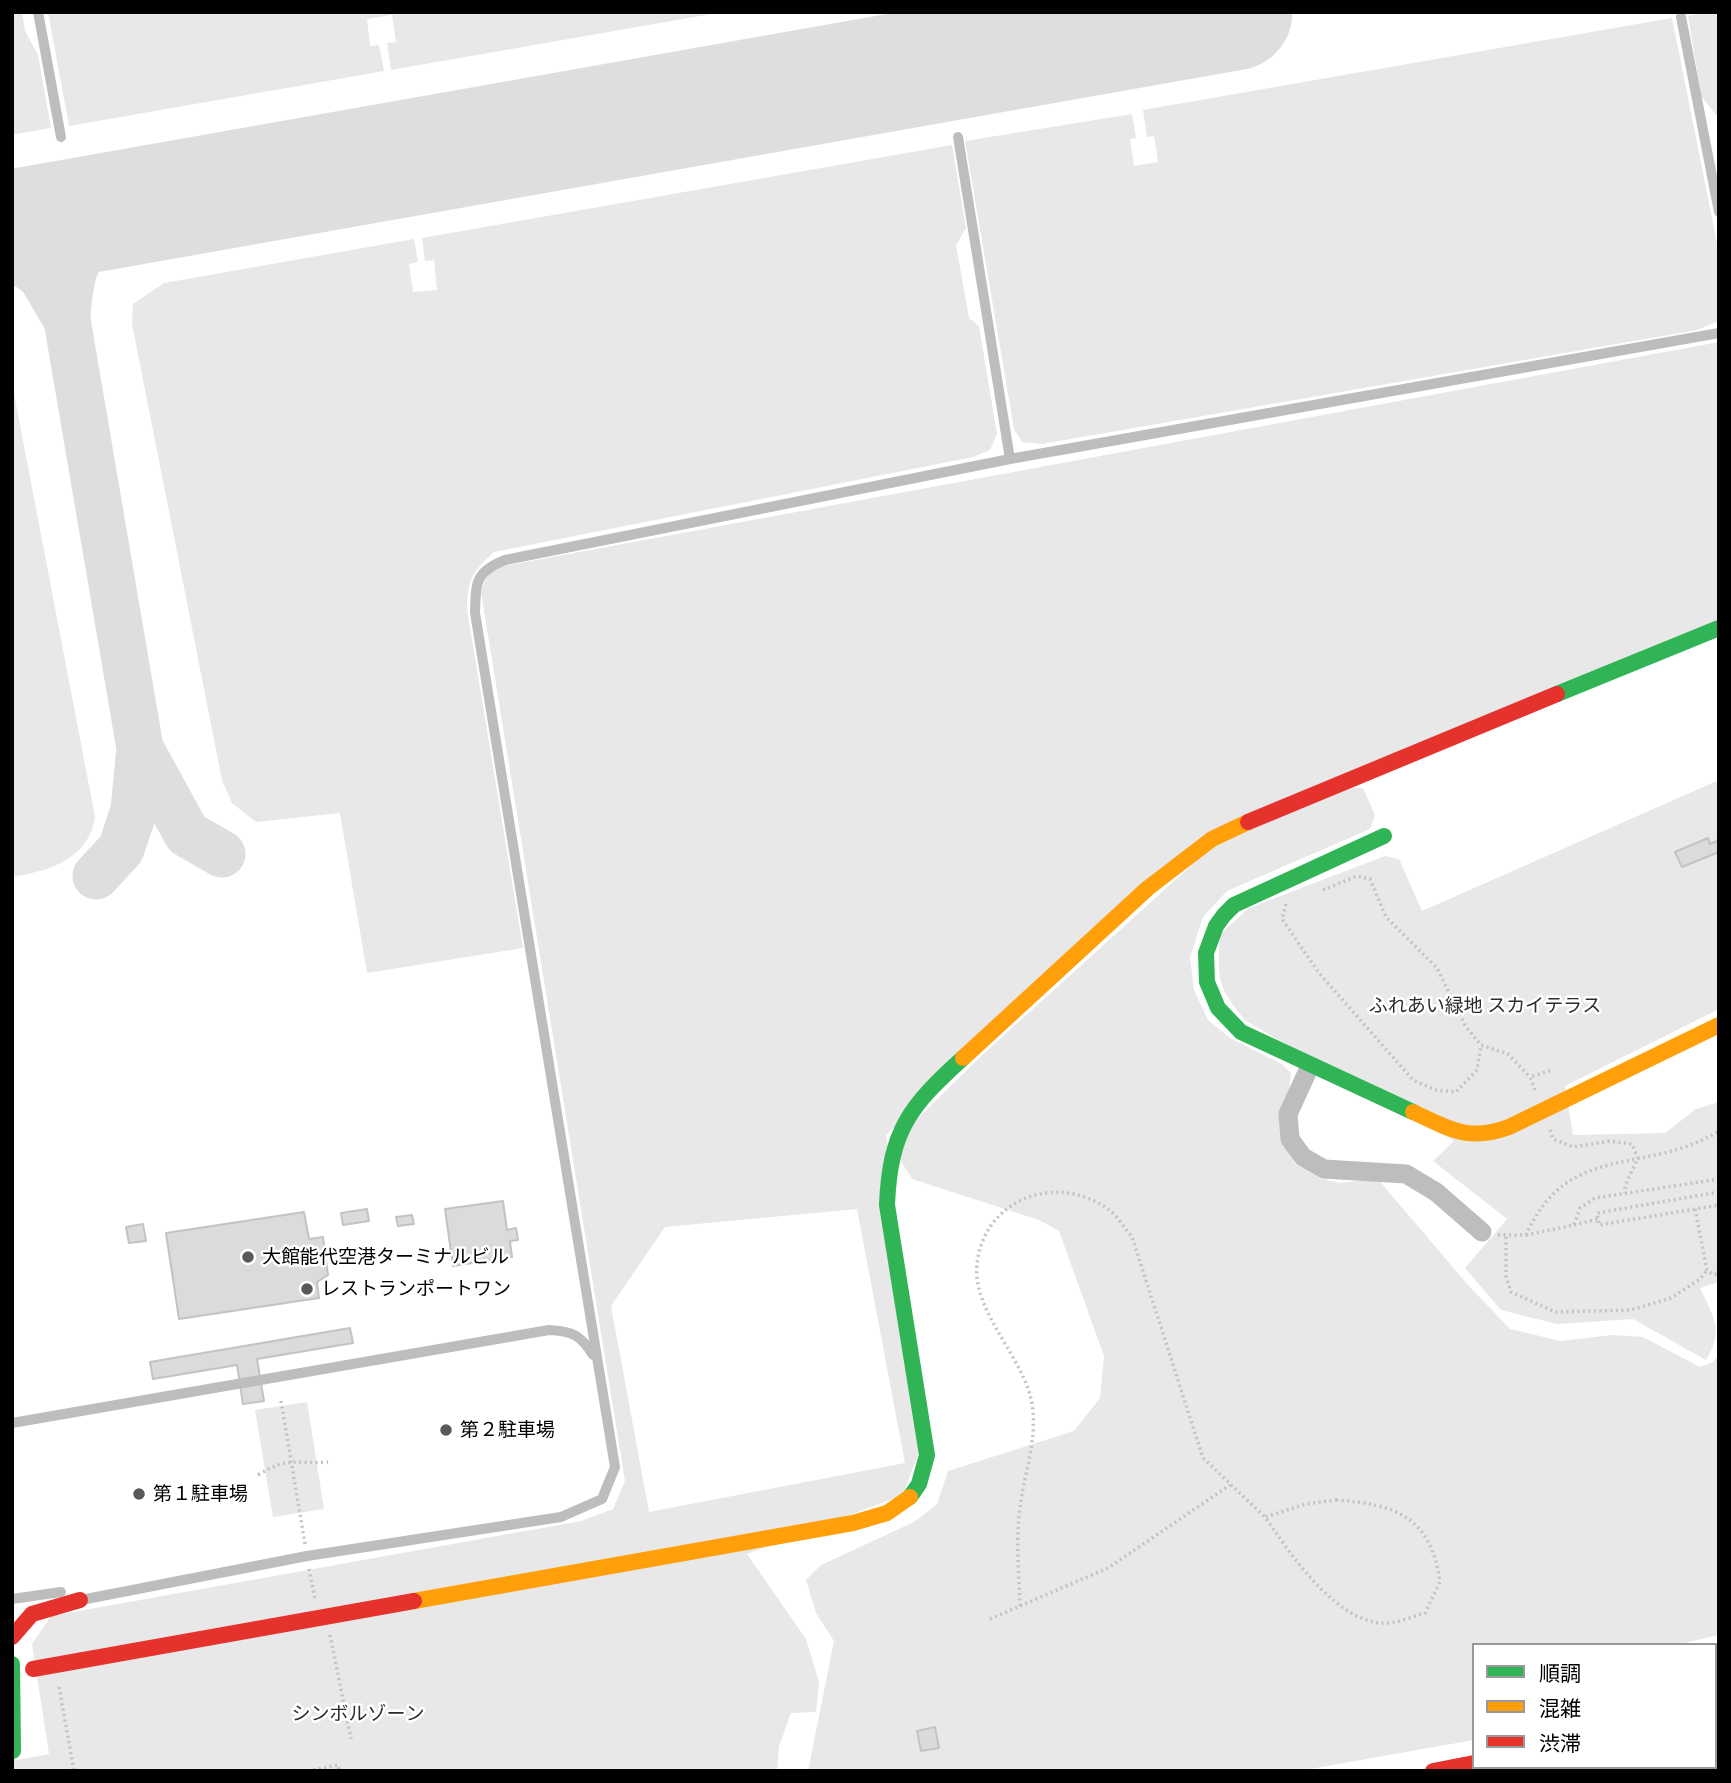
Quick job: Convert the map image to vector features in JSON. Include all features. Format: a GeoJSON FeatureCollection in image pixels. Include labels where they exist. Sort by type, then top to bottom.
{"type":"FeatureCollection","features":[{"type":"Feature","properties":{"kind":"street"},"geometry":{"type":"LineString","coordinates":[[33,1670],[832,1527],[866,1520],[894,1508],[914,1493],[927,1455],[887,1205],[888,1165],[891,1154],[899,1132],[922,1095],[1148,888],[1212,839],[1274,810],[1719,628]]}},
{"type":"Feature","properties":{"kind":"street"},"geometry":{"type":"LineString","coordinates":[[1384,836],[1234,905],[1223,914],[1207,947],[1203,975],[1217,1008],[1241,1032],[1448,1128],[1484,1136],[1543,1111],[1719,1025]]}},
{"type":"Feature","properties":{"kind":"street"},"geometry":{"type":"LineString","coordinates":[[1310,1066],[1288,1114],[1290,1139],[1303,1157],[1324,1169],[1406,1174],[1436,1192],[1482,1232]]}},
{"type":"Feature","properties":{"kind":"street"},"geometry":{"type":"LineString","coordinates":[[12,1637],[19,1624],[35,1611],[80,1600]]}},
{"type":"Feature","properties":{"kind":"street"},"geometry":{"type":"LineString","coordinates":[[12,1664],[13,1750],[17,1771]]}},
{"type":"Feature","properties":{"kind":"street"},"geometry":{"type":"LineString","coordinates":[[1433,1771],[1472,1763]]}},
{"type":"Feature","properties":{"kind":"lane"},"geometry":{"type":"LineString","coordinates":[[38,12],[61,137]]}},
{"type":"Feature","properties":{"kind":"lane"},"geometry":{"type":"LineString","coordinates":[[1681,17],[1719,212]]}},
{"type":"Feature","properties":{"kind":"lane"},"geometry":{"type":"LineString","coordinates":[[958,137],[1010,459]]}},
{"type":"Feature","properties":{"kind":"lane"},"geometry":{"type":"LineString","coordinates":[[12,1599],[57,1592],[72,1594],[80,1600],[307,1556],[561,1517],[603,1499],[615,1467],[475,612],[476,582],[486,568],[505,560],[1010,459],[1719,333]]}},
{"type":"Feature","properties":{"kind":"lane"},"geometry":{"type":"LineString","coordinates":[[12,1423],[548,1330],[568,1331],[583,1338],[596,1358]]}},
{"type":"Feature","properties":{"kind":"path"},"geometry":{"type":"LineString","coordinates":[[1321,891],[1357,876],[1370,879],[1386,917],[1437,968],[1466,1027],[1481,1045],[1508,1054],[1530,1077],[1553,1139],[1573,1147],[1611,1141],[1633,1144],[1639,1158],[1625,1186],[1625,1194]]}},
{"type":"Feature","properties":{"kind":"path"},"geometry":{"type":"LineString","coordinates":[[1297,900],[1285,905],[1282,919],[1319,973],[1413,1080],[1436,1090],[1456,1092],[1477,1070],[1481,1045]]}},
{"type":"Feature","properties":{"kind":"path"},"geometry":{"type":"LineString","coordinates":[[1530,1077],[1552,1070]]}},
{"type":"Feature","properties":{"kind":"path"},"geometry":{"type":"LineString","coordinates":[[1526,1235],[1538,1207],[1565,1182],[1595,1168],[1696,1145],[1719,1130]]}},
{"type":"Feature","properties":{"kind":"path"},"geometry":{"type":"LineString","coordinates":[[1574,1226],[1580,1208],[1595,1198],[1719,1179]]}},
{"type":"Feature","properties":{"kind":"path"},"geometry":{"type":"LineString","coordinates":[[1020,1606],[1019,1516],[1034,1439],[1033,1408],[1024,1379],[993,1322],[978,1280],[977,1264],[983,1238],[998,1213],[1021,1198],[1051,1191],[1076,1194],[1110,1209],[1132,1237],[1203,1458],[1265,1517],[1302,1569],[1347,1612],[1388,1623],[1425,1613],[1440,1582],[1426,1533],[1391,1509],[1368,1502],[1336,1500],[1306,1504],[1265,1517]]}},
{"type":"Feature","properties":{"kind":"path"},"geometry":{"type":"LineString","coordinates":[[1719,1192],[1597,1213],[1599,1225],[1719,1205]]}},
{"type":"Feature","properties":{"kind":"path"},"geometry":{"type":"LineString","coordinates":[[1695,1209],[1707,1270],[1714,1275],[1719,1273]]}},
{"type":"Feature","properties":{"kind":"path"},"geometry":{"type":"LineString","coordinates":[[1482,1232],[1506,1237],[1526,1235],[1598,1219]]}},
{"type":"Feature","properties":{"kind":"path"},"geometry":{"type":"LineString","coordinates":[[1506,1237],[1506,1276],[1511,1292],[1555,1312],[1631,1310],[1671,1298],[1700,1279],[1707,1270]]}},
{"type":"Feature","properties":{"kind":"path"},"geometry":{"type":"LineString","coordinates":[[281,1401],[307,1556],[351,1740]]}},
{"type":"Feature","properties":{"kind":"path"},"geometry":{"type":"LineString","coordinates":[[258,1475],[291,1460],[328,1462]]}},
{"type":"Feature","properties":{"kind":"path"},"geometry":{"type":"LineString","coordinates":[[990,1619],[1108,1568],[1230,1485]]}},
{"type":"Feature","properties":{"kind":"path"},"geometry":{"type":"LineString","coordinates":[[55,1665],[74,1771]]}},
{"type":"Feature","properties":{"kind":"path"},"geometry":{"type":"LineString","coordinates":[[308,1771],[338,1766],[339,1771]]}},
{"type":"Feature","properties":{"kind":"green space"},"geometry":{"type":"Polygon","coordinates":[[[12,12],[22,12],[25,31],[38,55],[51,128],[12,135],[12,12]]]}},
{"type":"Feature","properties":{"kind":"green space"},"geometry":{"type":"Polygon","coordinates":[[[48,12],[723,12],[391,70],[387,43],[396,42],[392,15],[367,19],[370,46],[379,45],[384,71],[69,126],[48,12]]]}},
{"type":"Feature","properties":{"kind":"green space"},"geometry":{"type":"Polygon","coordinates":[[[1716,12],[1719,27],[1719,123],[1717,116],[1701,96],[1688,16],[1716,12]]]}},
{"type":"Feature","properties":{"kind":"green space"},"geometry":{"type":"Polygon","coordinates":[[[1672,18],[1719,253],[1719,321],[1697,330],[1042,444],[1022,442],[1014,429],[965,141],[1132,114],[1136,138],[1130,139],[1134,166],[1158,162],[1154,136],[1147,137],[1143,110],[1672,18]]]}},
{"type":"Feature","properties":{"kind":"green space"},"geometry":{"type":"Polygon","coordinates":[[[952,145],[966,228],[956,245],[969,318],[979,326],[997,434],[990,450],[973,457],[494,552],[481,565],[470,583],[467,609],[523,948],[367,973],[340,813],[256,822],[232,803],[222,780],[132,324],[133,304],[164,283],[414,239],[418,262],[409,264],[413,292],[437,290],[434,260],[425,261],[422,238],[952,145]]]}},
{"type":"Feature","properties":{"kind":"green space","name":"シンボルゾーン"},"geometry":{"type":"Polygon","coordinates":[[[1719,342],[1719,623],[1220,828],[886,1135],[919,1451],[903,1495],[747,1554],[806,1639],[819,1682],[816,1712],[791,1713],[779,1746],[777,1771],[12,1771],[12,1761],[49,1754],[32,1644],[51,1616],[581,1521],[613,1509],[625,1481],[481,592],[486,577],[498,567],[1719,342]],[[857,1209],[665,1227],[611,1306],[649,1512],[905,1463],[857,1209]]]}},
{"type":"Feature","properties":{"kind":"green space"},"geometry":{"type":"Polygon","coordinates":[[[12,383],[95,817],[85,843],[76,853],[40,871],[12,877],[12,383]]]}},
{"type":"Feature","properties":{"kind":"green space","name":"ふれあい緑地 スカイテラス"},"geometry":{"type":"Polygon","coordinates":[[[1719,780],[1719,1009],[1565,1086],[1573,1135],[1665,1133],[1696,1109],[1719,1102],[1719,1282],[1700,1288],[1713,1316],[1716,1332],[1706,1360],[1633,1319],[1557,1324],[1501,1310],[1465,1268],[1507,1219],[1433,1161],[1454,1141],[1246,1021],[1224,990],[1219,961],[1220,934],[1249,908],[1385,856],[1399,859],[1422,911],[1719,780]]]}},
{"type":"Feature","properties":{"kind":"green space"},"geometry":{"type":"Polygon","coordinates":[[[1349,788],[1363,788],[1375,815],[1370,829],[1227,891],[1203,917],[1190,957],[1194,990],[1208,1020],[1230,1038],[1282,1064],[1291,1073],[1283,1141],[1295,1164],[1320,1178],[1340,1183],[1377,1178],[1468,1285],[1510,1329],[1561,1341],[1612,1335],[1643,1337],[1700,1367],[1713,1362],[1719,1354],[1719,1635],[1685,1643],[1472,1643],[1472,1740],[1299,1771],[808,1771],[834,1641],[816,1613],[806,1580],[821,1565],[914,1522],[937,1504],[948,1471],[1074,1431],[1100,1398],[1104,1356],[1059,1231],[1039,1220],[912,1179],[899,1158],[912,1124],[980,1057],[1215,844],[1349,788]]]}},
{"type":"Feature","properties":{"kind":"green space"},"geometry":{"type":"Polygon","coordinates":[[[307,1402],[324,1509],[273,1517],[255,1410],[307,1402]]]}},
{"type":"Feature","properties":{"kind":"building"},"geometry":{"type":"Polygon","coordinates":[[[1708,838],[1710,844],[1719,840],[1719,852],[1682,867],[1675,852],[1708,838]]]}},
{"type":"Feature","properties":{"kind":"building"},"geometry":{"type":"Polygon","coordinates":[[[503,1201],[507,1230],[516,1228],[518,1240],[510,1241],[512,1257],[453,1266],[445,1209],[503,1201]]]}},
{"type":"Feature","properties":{"kind":"building"},"geometry":{"type":"Polygon","coordinates":[[[367,1209],[369,1221],[343,1225],[341,1213],[367,1209]]]}},
{"type":"Feature","properties":{"kind":"building","name":"大館能代空港ターミナルビル"},"geometry":{"type":"Polygon","coordinates":[[[304,1212],[309,1239],[323,1237],[328,1275],[317,1282],[319,1298],[179,1319],[166,1233],[304,1212]]]}},
{"type":"Feature","properties":{"kind":"building"},"geometry":{"type":"Polygon","coordinates":[[[412,1215],[414,1224],[398,1226],[396,1217],[412,1215]]]}},
{"type":"Feature","properties":{"kind":"building"},"geometry":{"type":"Polygon","coordinates":[[[143,1224],[146,1241],[129,1243],[126,1227],[143,1224]]]}},
{"type":"Feature","properties":{"kind":"building"},"geometry":{"type":"Polygon","coordinates":[[[350,1328],[353,1343],[257,1359],[264,1401],[243,1404],[237,1365],[153,1379],[150,1362],[350,1328]]]}},
{"type":"Feature","properties":{"kind":"building"},"geometry":{"type":"Polygon","coordinates":[[[935,1727],[939,1748],[921,1751],[917,1731],[935,1727]]]}},
{"type":"Feature","properties":{"kind":"taxiway"},"geometry":{"type":"LineString","coordinates":[[96,876],[121,849],[134,810],[140,748],[67,320],[72,277],[85,248],[108,227],[144,204]]}},
{"type":"Feature","properties":{"kind":"taxiway"},"geometry":{"type":"LineString","coordinates":[[12,254],[41,276],[67,320]]}},
{"type":"Feature","properties":{"kind":"taxiway"},"geometry":{"type":"LineString","coordinates":[[140,748],[187,834],[222,854]]}},
{"type":"Feature","properties":{"kind":"runway"},"geometry":{"type":"LineString","coordinates":[[12,228],[1234,12]]}},
{"type":"Feature","properties":{"kind":"traffic: fast"},"geometry":{"type":"LineString","coordinates":[[1557,694],[1719,628]]}},
{"type":"Feature","properties":{"kind":"traffic: fast"},"geometry":{"type":"LineString","coordinates":[[1384,836],[1234,905],[1216,926],[1206,953],[1207,982],[1218,1008],[1241,1032],[1413,1112]]}},
{"type":"Feature","properties":{"kind":"traffic: fast"},"geometry":{"type":"LineString","coordinates":[[910,1497],[919,1484],[927,1455],[887,1205],[889,1179],[898,1138],[906,1121],[929,1091],[963,1058]]}},
{"type":"Feature","properties":{"kind":"traffic: fast"},"geometry":{"type":"LineString","coordinates":[[12,1664],[13,1751]]}},
{"type":"Feature","properties":{"kind":"traffic: slow"},"geometry":{"type":"LineString","coordinates":[[963,1058],[1148,888],[1212,839],[1248,822]]}},
{"type":"Feature","properties":{"kind":"traffic: slow"},"geometry":{"type":"LineString","coordinates":[[1413,1112],[1460,1132],[1495,1131],[1509,1127],[1719,1025]]}},
{"type":"Feature","properties":{"kind":"traffic: slow"},"geometry":{"type":"LineString","coordinates":[[414,1601],[853,1523],[887,1513],[910,1497]]}},
{"type":"Feature","properties":{"kind":"traffic: jam"},"geometry":{"type":"LineString","coordinates":[[1248,822],[1557,694]]}},
{"type":"Feature","properties":{"kind":"traffic: jam"},"geometry":{"type":"LineString","coordinates":[[12,1637],[32,1614],[80,1600]]}},
{"type":"Feature","properties":{"kind":"traffic: jam"},"geometry":{"type":"LineString","coordinates":[[33,1669],[414,1601]]}},
{"type":"Feature","properties":{"kind":"traffic: jam"},"geometry":{"type":"LineString","coordinates":[[1433,1771],[1472,1763]]}},
{"type":"Feature","properties":{"kind":"place","name":"大館能代空港ターミナルビル"},"geometry":{"type":"Point","coordinates":[248,1257]}},
{"type":"Feature","properties":{"kind":"place","name":"レストランポートワン"},"geometry":{"type":"Point","coordinates":[307,1289]}},
{"type":"Feature","properties":{"kind":"place","name":"第２駐車場"},"geometry":{"type":"Point","coordinates":[446,1430]}},
{"type":"Feature","properties":{"kind":"place","name":"第１駐車場"},"geometry":{"type":"Point","coordinates":[139,1494]}}]}
